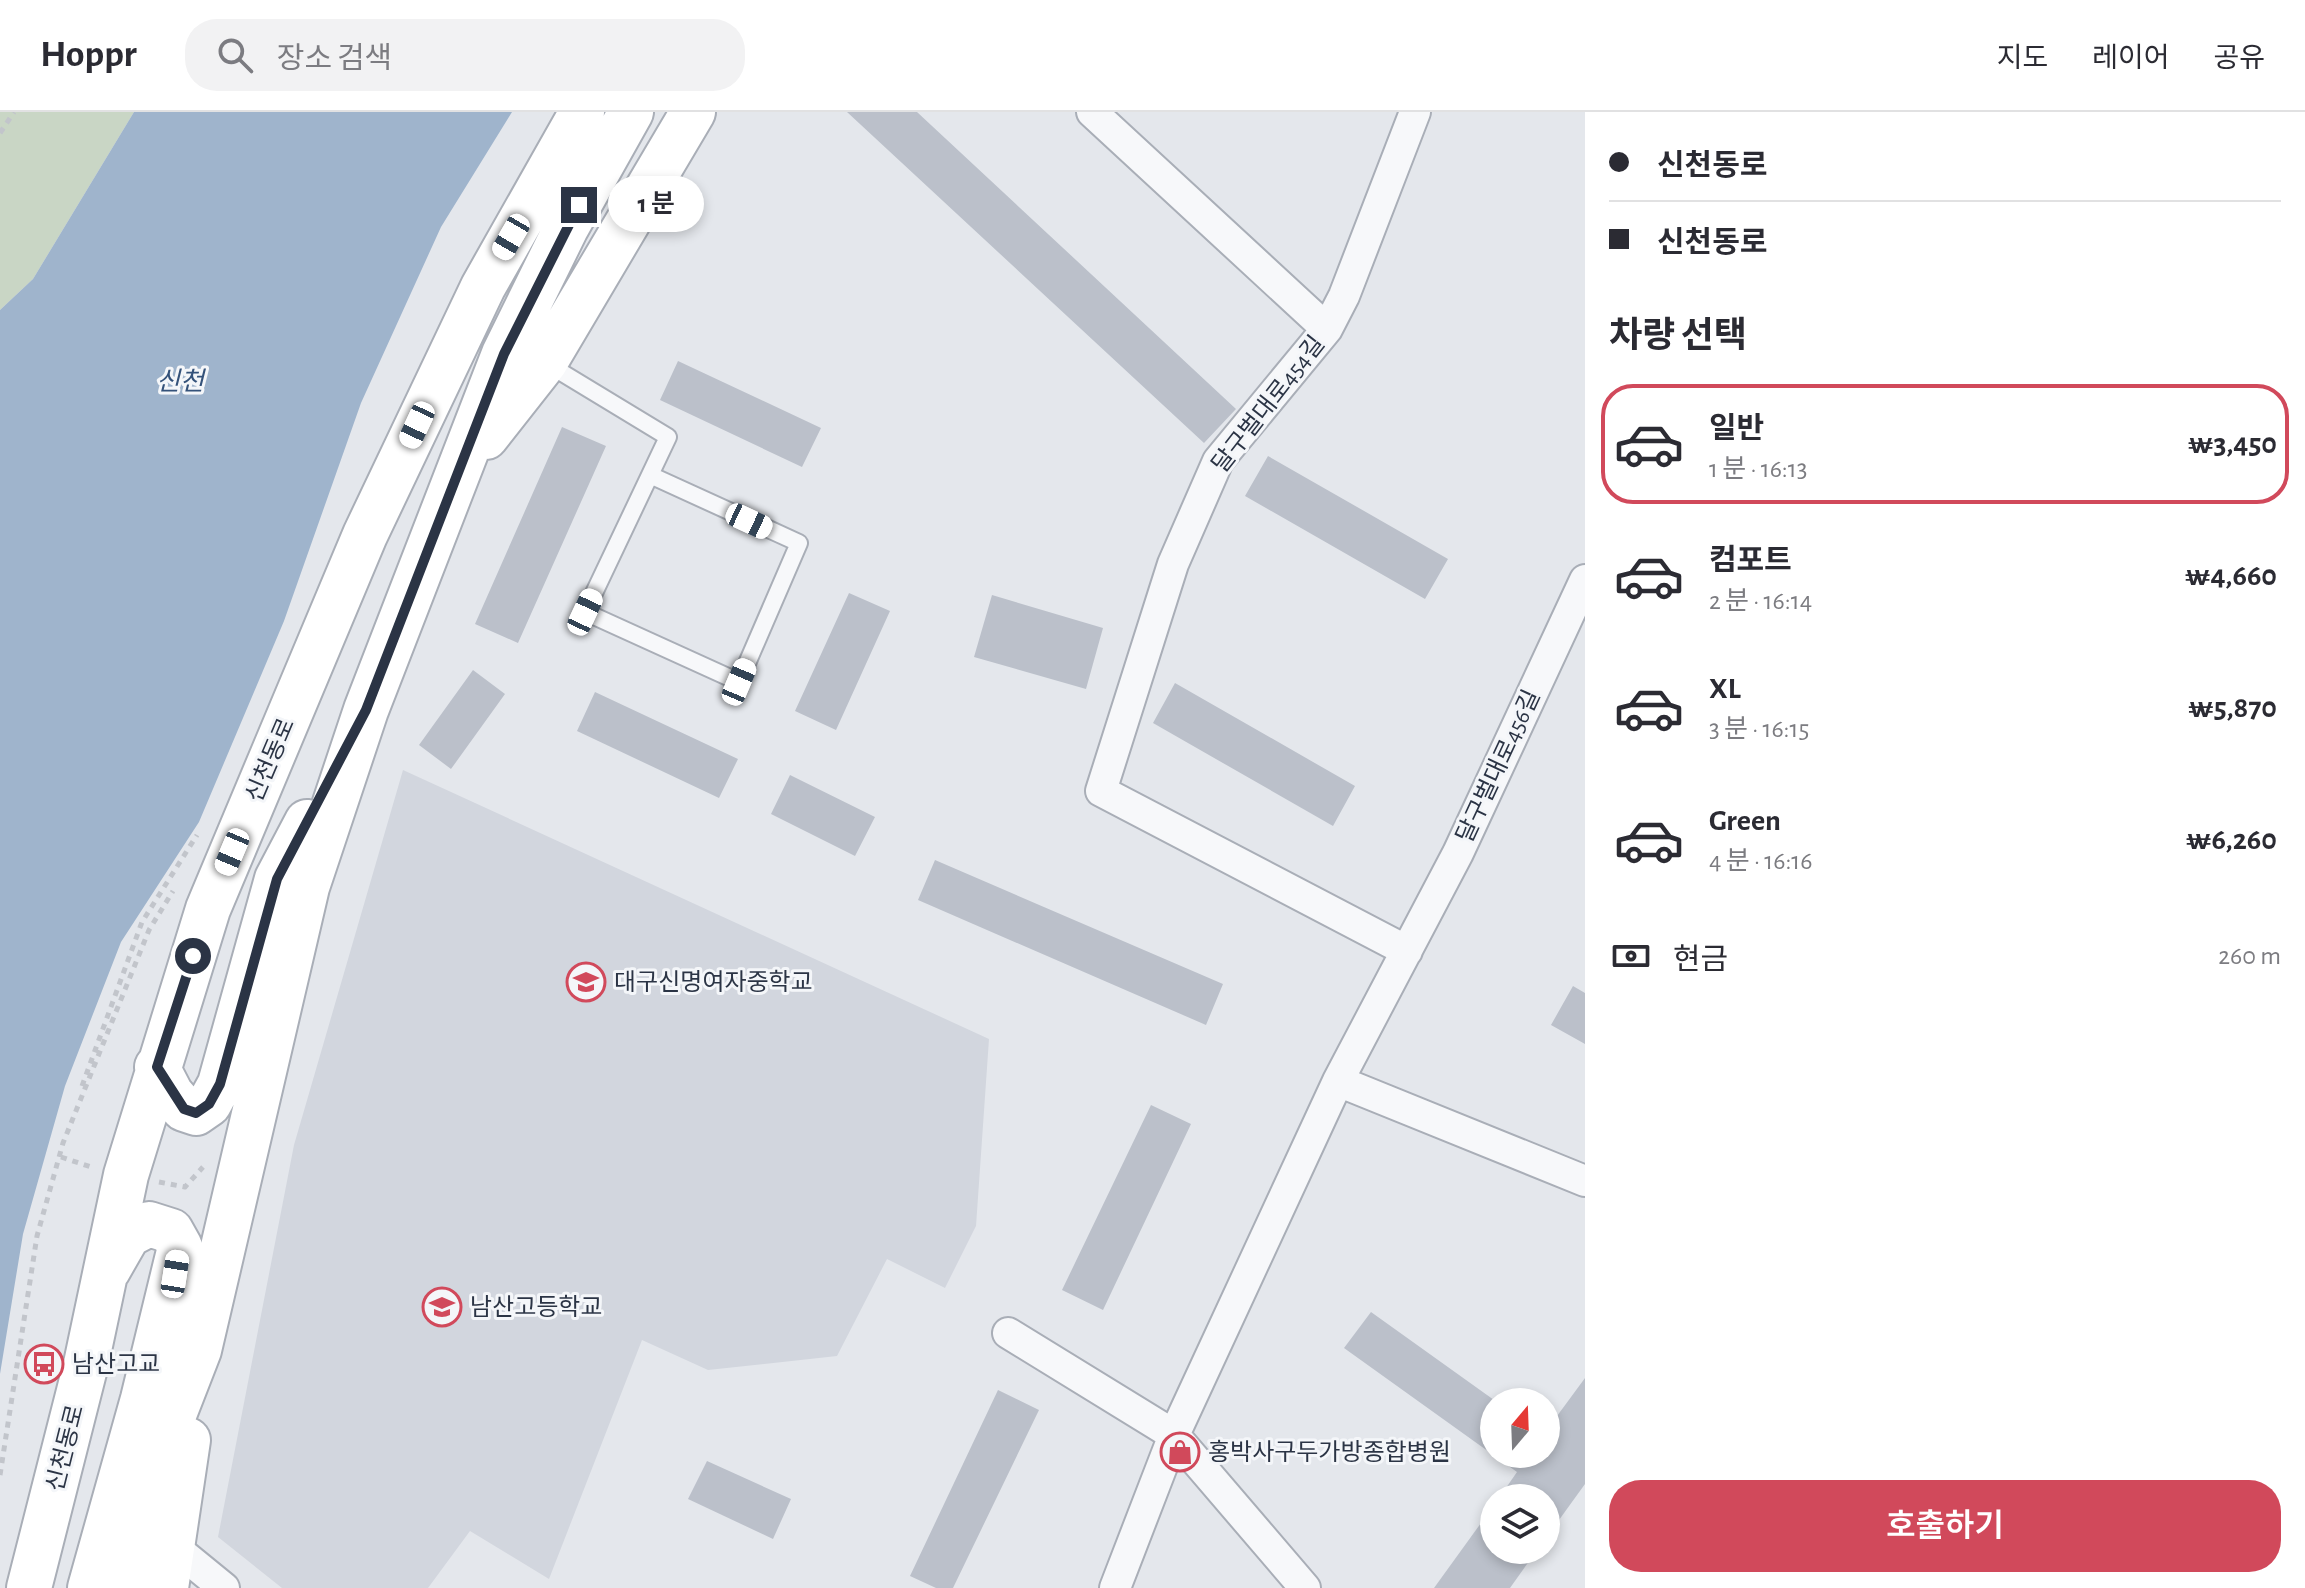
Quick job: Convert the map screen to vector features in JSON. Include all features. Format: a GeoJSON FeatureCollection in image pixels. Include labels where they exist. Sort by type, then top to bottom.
{"type":"FeatureCollection","features":[{"type":"Feature","properties":{"kind":"main road","name":"신천동로"},"geometry":{"type":"LineString","coordinates":[[29,1588],[126,1175],[208,909],[365,535],[483,287],[582,112]]}},
{"type":"Feature","properties":{"kind":"main road"},"geometry":{"type":"LineString","coordinates":[[171,1568],[199,1350],[307,887],[366,710],[504,354],[566,228],[631,112]]}},
{"type":"Feature","properties":{"kind":"main road"},"geometry":{"type":"LineString","coordinates":[[456,476],[545,362],[693,112]]}},
{"type":"Feature","properties":{"kind":"main road"},"geometry":{"type":"LineString","coordinates":[[157,1067],[184,1109],[196,1113],[209,1104],[220,1084],[277,879],[366,710]]}},
{"type":"Feature","properties":{"kind":"main road"},"geometry":{"type":"LineString","coordinates":[[90,1588],[143,1399],[180,1247],[171,1231],[149,1224],[128,1235],[105,1274]]}},
{"type":"Feature","properties":{"kind":"main road"},"geometry":{"type":"LineString","coordinates":[[122,1588],[173,1417],[199,1350]]}},
{"type":"Feature","properties":{"kind":"street"},"geometry":{"type":"LineString","coordinates":[[1092,112],[1123,123],[1327,329]]}},
{"type":"Feature","properties":{"kind":"street","name":"달구벌대로454길"},"geometry":{"type":"LineString","coordinates":[[1407,951],[1101,791],[1173,564],[1218,461],[1327,329],[1344,296],[1415,112]]}},
{"type":"Feature","properties":{"kind":"street","name":"달구벌대로456길"},"geometry":{"type":"LineString","coordinates":[[1115,1588],[1174,1435],[1338,1081],[1458,853],[1585,580]]}},
{"type":"Feature","properties":{"kind":"street"},"geometry":{"type":"LineString","coordinates":[[1338,1081],[1585,1181]]}},
{"type":"Feature","properties":{"kind":"street"},"geometry":{"type":"LineString","coordinates":[[1008,1333],[1174,1435],[1305,1588]]}},
{"type":"Feature","properties":{"kind":"street"},"geometry":{"type":"LineString","coordinates":[[171,1568],[224,1588]]}},
{"type":"Feature","properties":{"kind":"lane"},"geometry":{"type":"LineString","coordinates":[[545,362],[668,437],[585,612],[739,682],[799,543],[650,475]]}},
{"type":"Feature","properties":{"kind":"path"},"geometry":{"type":"LineString","coordinates":[[0,133],[14,112]]}},
{"type":"Feature","properties":{"kind":"shaded area"},"geometry":{"type":"Polygon","coordinates":[[[403,770],[989,1039],[976,1226],[945,1288],[887,1259],[837,1356],[708,1370],[642,1340],[549,1579],[470,1531],[428,1588],[282,1588],[218,1537],[294,1145],[403,770]]]}},
{"type":"Feature","properties":{"kind":"green space"},"geometry":{"type":"Polygon","coordinates":[[[0,112],[134,112],[33,279],[0,310],[0,112]]]}},
{"type":"Feature","properties":{"kind":"water","name":"신천"},"geometry":{"type":"Polygon","coordinates":[[[134,112],[512,112],[441,227],[361,403],[284,621],[199,822],[121,942],[65,1086],[23,1234],[0,1374],[0,310],[33,279],[134,112]]]}},
{"type":"Feature","properties":{"kind":"building"},"geometry":{"type":"Polygon","coordinates":[[[847,112],[917,112],[1236,409],[1204,443],[847,112]]]}},
{"type":"Feature","properties":{"kind":"building"},"geometry":{"type":"Polygon","coordinates":[[[678,361],[821,428],[802,467],[660,400],[678,361]]]}},
{"type":"Feature","properties":{"kind":"building"},"geometry":{"type":"Polygon","coordinates":[[[562,427],[606,446],[518,643],[475,624],[562,427]]]}},
{"type":"Feature","properties":{"kind":"building"},"geometry":{"type":"Polygon","coordinates":[[[1268,456],[1448,559],[1425,599],[1245,496],[1268,456]]]}},
{"type":"Feature","properties":{"kind":"building"},"geometry":{"type":"Polygon","coordinates":[[[849,593],[890,611],[836,730],[795,711],[849,593]]]}},
{"type":"Feature","properties":{"kind":"building"},"geometry":{"type":"Polygon","coordinates":[[[992,595],[1103,628],[1086,689],[974,657],[992,595]]]}},
{"type":"Feature","properties":{"kind":"building"},"geometry":{"type":"Polygon","coordinates":[[[473,670],[505,694],[451,769],[419,745],[473,670]]]}},
{"type":"Feature","properties":{"kind":"building"},"geometry":{"type":"Polygon","coordinates":[[[1175,683],[1355,786],[1333,826],[1153,723],[1175,683]]]}},
{"type":"Feature","properties":{"kind":"building"},"geometry":{"type":"Polygon","coordinates":[[[595,692],[738,759],[719,798],[577,731],[595,692]]]}},
{"type":"Feature","properties":{"kind":"building"},"geometry":{"type":"Polygon","coordinates":[[[790,775],[875,817],[855,856],[771,814],[790,775]]]}},
{"type":"Feature","properties":{"kind":"building"},"geometry":{"type":"Polygon","coordinates":[[[935,860],[1223,984],[1206,1025],[918,900],[935,860]]]}},
{"type":"Feature","properties":{"kind":"building"},"geometry":{"type":"Polygon","coordinates":[[[1573,986],[1585,993],[1585,1044],[1551,1025],[1573,986]]]}},
{"type":"Feature","properties":{"kind":"building"},"geometry":{"type":"Polygon","coordinates":[[[1151,1105],[1191,1124],[1103,1310],[1062,1290],[1151,1105]]]}},
{"type":"Feature","properties":{"kind":"building"},"geometry":{"type":"Polygon","coordinates":[[[1371,1312],[1480,1390],[1480,1445],[1344,1348],[1371,1312]]]}},
{"type":"Feature","properties":{"kind":"building"},"geometry":{"type":"Polygon","coordinates":[[[1585,1378],[1585,1484],[1560,1519],[1560,1484],[1509,1484],[1517,1472],[1511,1468],[1560,1468],[1560,1412],[1585,1378]]]}},
{"type":"Feature","properties":{"kind":"building"},"geometry":{"type":"Polygon","coordinates":[[[998,1390],[1039,1410],[953,1588],[936,1588],[910,1576],[998,1390]]]}},
{"type":"Feature","properties":{"kind":"building"},"geometry":{"type":"Polygon","coordinates":[[[707,1461],[791,1499],[773,1539],[688,1499],[707,1461]]]}},
{"type":"Feature","properties":{"kind":"building"},"geometry":{"type":"Polygon","coordinates":[[[1480,1524],[1480,1564],[1527,1564],[1510,1588],[1434,1588],[1480,1524]]]}},
{"type":"Feature","properties":{"kind":"place","name":"대구신명여자중학교"},"geometry":{"type":"Point","coordinates":[586,982]}},
{"type":"Feature","properties":{"kind":"place","name":"남산고등학교"},"geometry":{"type":"Point","coordinates":[442,1307]}},
{"type":"Feature","properties":{"kind":"place","name":"남산고교"},"geometry":{"type":"Point","coordinates":[44,1364]}},
{"type":"Feature","properties":{"kind":"place","name":"홍박사구두가방종합병원"},"geometry":{"type":"Point","coordinates":[1180,1452]}},
{"type":"Feature","properties":{"kind":"route"},"geometry":{"type":"LineString","coordinates":[[193,956],[157,1067],[171,1094],[184,1109],[196,1113],[209,1104],[220,1084],[277,879],[366,710],[504,354],[579,205]]}}]}
